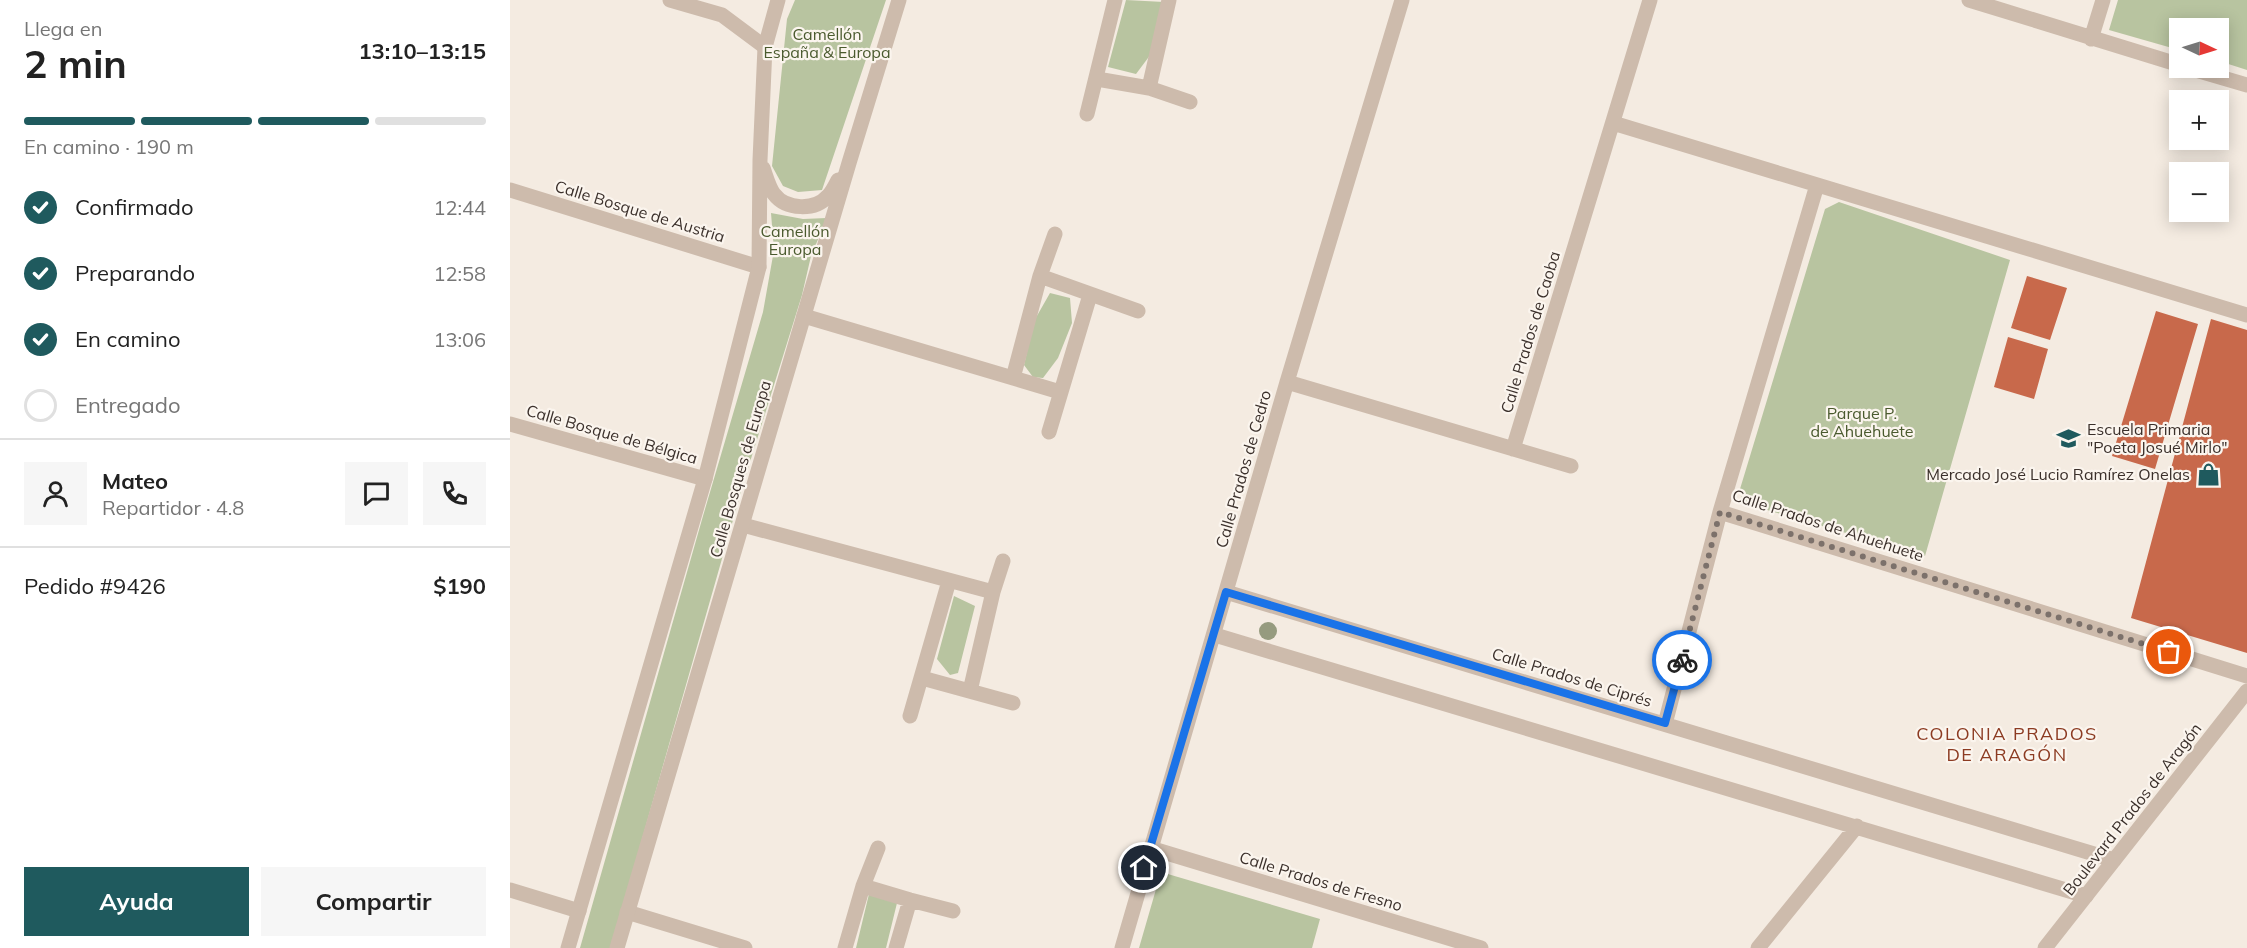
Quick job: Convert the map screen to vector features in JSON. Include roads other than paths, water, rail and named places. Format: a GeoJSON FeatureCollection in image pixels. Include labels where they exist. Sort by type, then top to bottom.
{"type":"FeatureCollection","features":[{"type":"Feature","properties":{"kind":"street"},"geometry":{"type":"LineString","coordinates":[[670,0],[722,15],[765,47]]}},
{"type":"Feature","properties":{"kind":"street","name":"Calle Bosques de Europa"},"geometry":{"type":"LineString","coordinates":[[568,948],[705,479],[759,267],[760,160],[765,47],[778,0]]}},
{"type":"Feature","properties":{"kind":"street","name":"Calle Bosques de Europa"},"geometry":{"type":"LineString","coordinates":[[617,948],[899,0]]}},
{"type":"Feature","properties":{"kind":"street"},"geometry":{"type":"LineString","coordinates":[[1087,114],[1115,0]]}},
{"type":"Feature","properties":{"kind":"street"},"geometry":{"type":"LineString","coordinates":[[1149,88],[1169,0]]}},
{"type":"Feature","properties":{"kind":"street","name":"Calle Prados de Cedro"},"geometry":{"type":"LineString","coordinates":[[1122,948],[1287,382],[1402,0]]}},
{"type":"Feature","properties":{"kind":"street","name":"Calle Prados de Caoba"},"geometry":{"type":"LineString","coordinates":[[1513,449],[1650,0]]}},
{"type":"Feature","properties":{"kind":"street"},"geometry":{"type":"LineString","coordinates":[[1969,0],[2169,62]]}},
{"type":"Feature","properties":{"kind":"street"},"geometry":{"type":"LineString","coordinates":[[2091,39],[2103,0]]}},
{"type":"Feature","properties":{"kind":"street"},"geometry":{"type":"LineString","coordinates":[[2225,78],[2247,84]]}},
{"type":"Feature","properties":{"kind":"street"},"geometry":{"type":"LineString","coordinates":[[1097,79],[1149,88],[1190,102]]}},
{"type":"Feature","properties":{"kind":"street"},"geometry":{"type":"LineString","coordinates":[[1613,123],[2247,315]]}},
{"type":"Feature","properties":{"kind":"street"},"geometry":{"type":"LineString","coordinates":[[760,160],[774,195],[787,203],[802,207],[818,205],[828,196],[849,163]]}},
{"type":"Feature","properties":{"kind":"street","name":"Calle Prados de Ahuehuete"},"geometry":{"type":"LineString","coordinates":[[1817,185],[1720,512],[2247,676]]}},
{"type":"Feature","properties":{"kind":"street","name":"Calle Bosque de Austria"},"geometry":{"type":"LineString","coordinates":[[510,190],[759,267]]}},
{"type":"Feature","properties":{"kind":"street"},"geometry":{"type":"LineString","coordinates":[[1013,378],[1040,276],[1055,234]]}},
{"type":"Feature","properties":{"kind":"street"},"geometry":{"type":"LineString","coordinates":[[1040,276],[1138,311]]}},
{"type":"Feature","properties":{"kind":"street"},"geometry":{"type":"LineString","coordinates":[[1049,432],[1090,295]]}},
{"type":"Feature","properties":{"kind":"street"},"geometry":{"type":"LineString","coordinates":[[804,316],[1060,392]]}},
{"type":"Feature","properties":{"kind":"street"},"geometry":{"type":"LineString","coordinates":[[1287,382],[1571,466]]}},
{"type":"Feature","properties":{"kind":"street","name":"Calle Bosque de Bélgica"},"geometry":{"type":"LineString","coordinates":[[510,424],[705,479]]}},
{"type":"Feature","properties":{"kind":"street"},"geometry":{"type":"LineString","coordinates":[[1665,723],[1720,512]]}},
{"type":"Feature","properties":{"kind":"street"},"geometry":{"type":"LineString","coordinates":[[743,525],[993,592]]}},
{"type":"Feature","properties":{"kind":"street"},"geometry":{"type":"LineString","coordinates":[[970,691],[993,592],[1003,561]]}},
{"type":"Feature","properties":{"kind":"street"},"geometry":{"type":"LineString","coordinates":[[910,716],[949,581]]}},
{"type":"Feature","properties":{"kind":"street","name":"Calle Prados de Ciprés"},"geometry":{"type":"LineString","coordinates":[[1226,592],[2114,860]]}},
{"type":"Feature","properties":{"kind":"street"},"geometry":{"type":"LineString","coordinates":[[1215,635],[2086,896]]}},
{"type":"Feature","properties":{"kind":"street"},"geometry":{"type":"LineString","coordinates":[[922,678],[1013,703]]}},
{"type":"Feature","properties":{"kind":"street","name":"Boulevard Prados de Aragón"},"geometry":{"type":"LineString","coordinates":[[2045,948],[2247,691]]}},
{"type":"Feature","properties":{"kind":"street"},"geometry":{"type":"LineString","coordinates":[[1758,948],[1857,826]]}},
{"type":"Feature","properties":{"kind":"street"},"geometry":{"type":"LineString","coordinates":[[845,948],[863,886],[878,848]]}},
{"type":"Feature","properties":{"kind":"street","name":"Calle Prados de Fresno"},"geometry":{"type":"LineString","coordinates":[[1150,848],[1481,948]]}},
{"type":"Feature","properties":{"kind":"street"},"geometry":{"type":"LineString","coordinates":[[863,886],[953,911]]}},
{"type":"Feature","properties":{"kind":"street"},"geometry":{"type":"LineString","coordinates":[[510,890],[579,911]]}},
{"type":"Feature","properties":{"kind":"street"},"geometry":{"type":"LineString","coordinates":[[896,948],[909,900]]}},
{"type":"Feature","properties":{"kind":"street"},"geometry":{"type":"LineString","coordinates":[[627,912],[745,948]]}},
{"type":"Feature","properties":{"kind":"place","name":"Escuela Primaria \"Poeta Josué Mirlo\""},"geometry":{"type":"Point","coordinates":[2069,438]}},
{"type":"Feature","properties":{"kind":"place","name":"Mercado José Lucio Ramírez Onelas"},"geometry":{"type":"Point","coordinates":[2208,474]}},
{"type":"Feature","properties":{"kind":"district","name":"COLONIA PRADOS DE ARAGÓN"},"geometry":{"type":"Point","coordinates":[2007,744]}},
{"type":"Feature","properties":{"kind":"park label","name":"Camellón España & Europa"},"geometry":{"type":"Point","coordinates":[827,43]}},
{"type":"Feature","properties":{"kind":"park label","name":"Camellón Europa"},"geometry":{"type":"Point","coordinates":[795,240]}},
{"type":"Feature","properties":{"kind":"park label","name":"Parque P. de Ahuehuete"},"geometry":{"type":"Point","coordinates":[1862,422]}}]}
